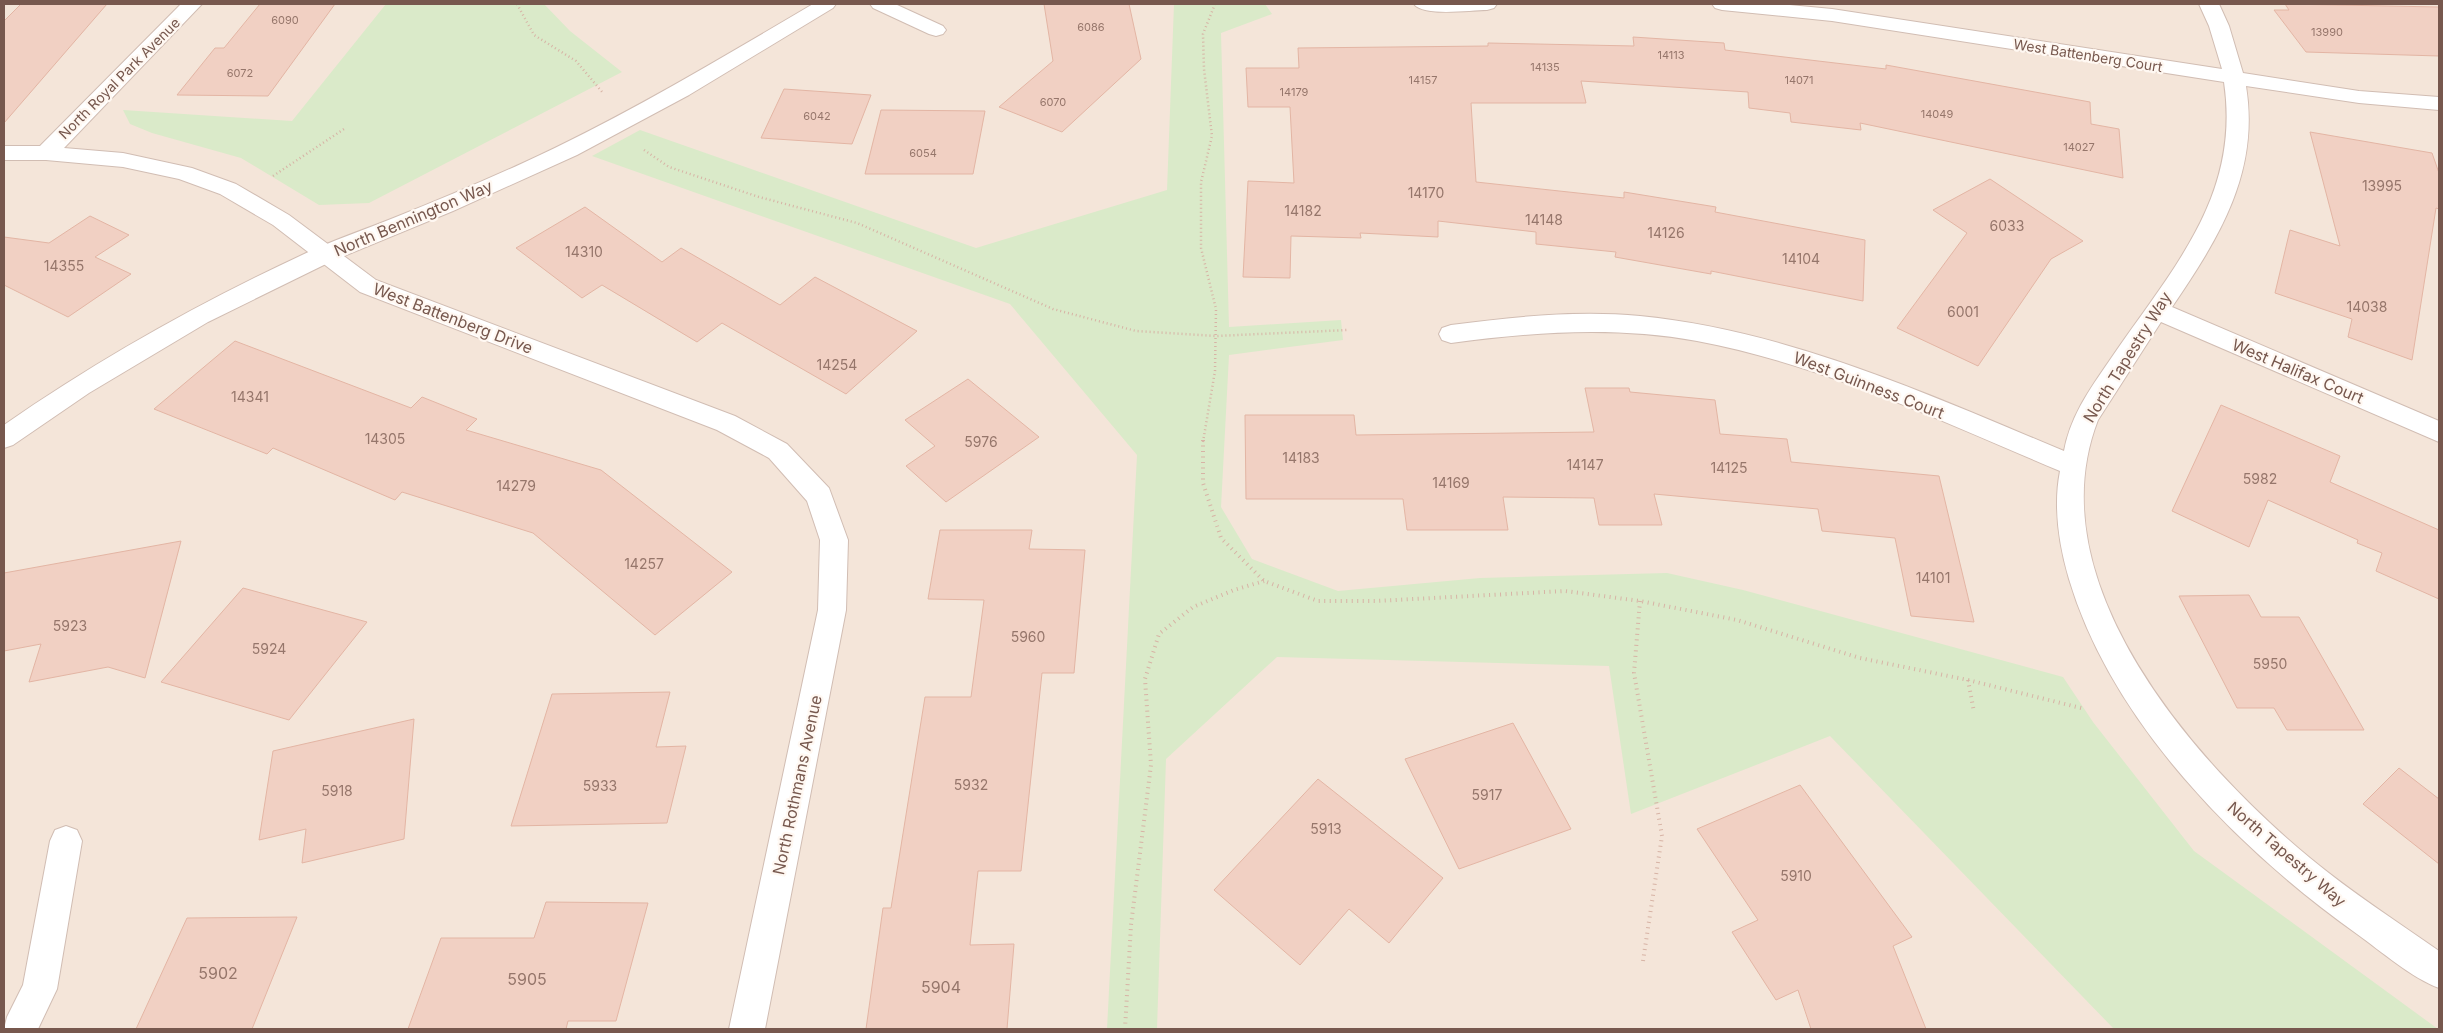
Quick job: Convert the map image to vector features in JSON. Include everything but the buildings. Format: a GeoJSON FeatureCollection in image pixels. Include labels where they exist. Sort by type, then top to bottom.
{"type":"FeatureCollection","features":[{"type":"Feature","properties":{"kind":"street","name":"North Royal Park Avenue"},"geometry":{"type":"LineString","coordinates":[[46,153],[192,4]]}},
{"type":"Feature","properties":{"kind":"street","name":"North Bennington Way"},"geometry":{"type":"LineString","coordinates":[[4,438],[152,341],[186,322],[326,254],[416,218],[524,171],[632,118],[700,80],[826,4]]}},
{"type":"Feature","properties":{"kind":"street"},"geometry":{"type":"LineString","coordinates":[[880,4],[936,30]]}},
{"type":"Feature","properties":{"kind":"street"},"geometry":{"type":"LineString","coordinates":[[1424,4],[1430,6],[1487,4]]}},
{"type":"Feature","properties":{"kind":"street","name":"West Battenberg Court"},"geometry":{"type":"LineString","coordinates":[[1732,4],[1832,15],[2359,97],[2439,103]]}},
{"type":"Feature","properties":{"kind":"street","name":"North Tapestry Way"},"geometry":{"type":"LineString","coordinates":[[2209,4],[2219,25],[2235,78],[2238,120],[2232,170],[2224,195],[2201,243],[2098,398],[2082,428],[2072,465],[2069,503],[2074,547],[2087,592],[2108,640],[2138,692],[2177,746],[2224,800],[2281,854],[2346,906],[2439,971]]}},
{"type":"Feature","properties":{"kind":"street","name":"West Battenberg Drive"},"geometry":{"type":"LineString","coordinates":[[4,153],[46,153],[123,160],[184,173],[228,189],[281,220],[368,286],[726,423],[778,451],[819,496],[834,540]]}},
{"type":"Feature","properties":{"kind":"street","name":"West Halifax Court"},"geometry":{"type":"LineString","coordinates":[[2156,310],[2439,432]]}},
{"type":"Feature","properties":{"kind":"street","name":"West Guinness Court"},"geometry":{"type":"LineString","coordinates":[[1451,334],[1512,325],[1573,322],[1640,325],[1707,334],[1767,348],[1828,366],[2072,465]]}},
{"type":"Feature","properties":{"kind":"street","name":"North Rothmans Avenue"},"geometry":{"type":"LineString","coordinates":[[747,1029],[832,610],[834,540]]}},
{"type":"Feature","properties":{"kind":"street"},"geometry":{"type":"LineString","coordinates":[[19,1029],[40,989],[66,841]]}},
{"type":"Feature","properties":{"kind":"path"},"geometry":{"type":"LineString","coordinates":[[517,4],[534,35],[576,61],[603,93]]}},
{"type":"Feature","properties":{"kind":"path"},"geometry":{"type":"LineString","coordinates":[[1215,4],[1203,34],[1204,69],[1212,136],[1201,182],[1201,248],[1216,309],[1215,371],[1203,435],[1203,483],[1221,538],[1264,581],[1318,601],[1376,601],[1565,591],[1640,601],[1737,620],[1860,658],[1968,680],[2086,708]]}},
{"type":"Feature","properties":{"kind":"path"},"geometry":{"type":"LineString","coordinates":[[270,178],[344,128]]}},
{"type":"Feature","properties":{"kind":"path"},"geometry":{"type":"LineString","coordinates":[[641,148],[669,167],[759,197],[857,223],[1053,309],[1136,331],[1216,336],[1348,330]]}},
{"type":"Feature","properties":{"kind":"path"},"geometry":{"type":"LineString","coordinates":[[1125,1029],[1131,925],[1151,765],[1145,680],[1156,643],[1159,634],[1193,607],[1234,590],[1264,581]]}},
{"type":"Feature","properties":{"kind":"path"},"geometry":{"type":"LineString","coordinates":[[1640,601],[1634,674],[1662,836],[1643,961]]}},
{"type":"Feature","properties":{"kind":"path"},"geometry":{"type":"LineString","coordinates":[[1968,680],[1974,712]]}},
{"type":"Feature","properties":{"kind":"shaded area"},"geometry":{"type":"Polygon","coordinates":[[[4,4],[2439,4],[2439,1029],[4,1029],[4,4]]]}},
{"type":"Feature","properties":{"kind":"green space"},"geometry":{"type":"Polygon","coordinates":[[[386,4],[544,4],[570,31],[622,72],[369,203],[319,205],[241,158],[152,133],[130,124],[123,110],[292,121],[386,4]]]}},
{"type":"Feature","properties":{"kind":"green space"},"geometry":{"type":"Polygon","coordinates":[[[1174,4],[1265,4],[1272,14],[1221,33],[1229,327],[1341,320],[1343,340],[1229,355],[1221,507],[1252,559],[1338,591],[1480,578],[1667,573],[1743,590],[2063,677],[2093,722],[2194,851],[2438,1029],[2114,1029],[1830,736],[1631,814],[1609,666],[1277,657],[1166,759],[1157,1029],[1107,1029],[1137,455],[1010,304],[592,156],[640,130],[976,248],[1167,190],[1174,4]]]}}]}
